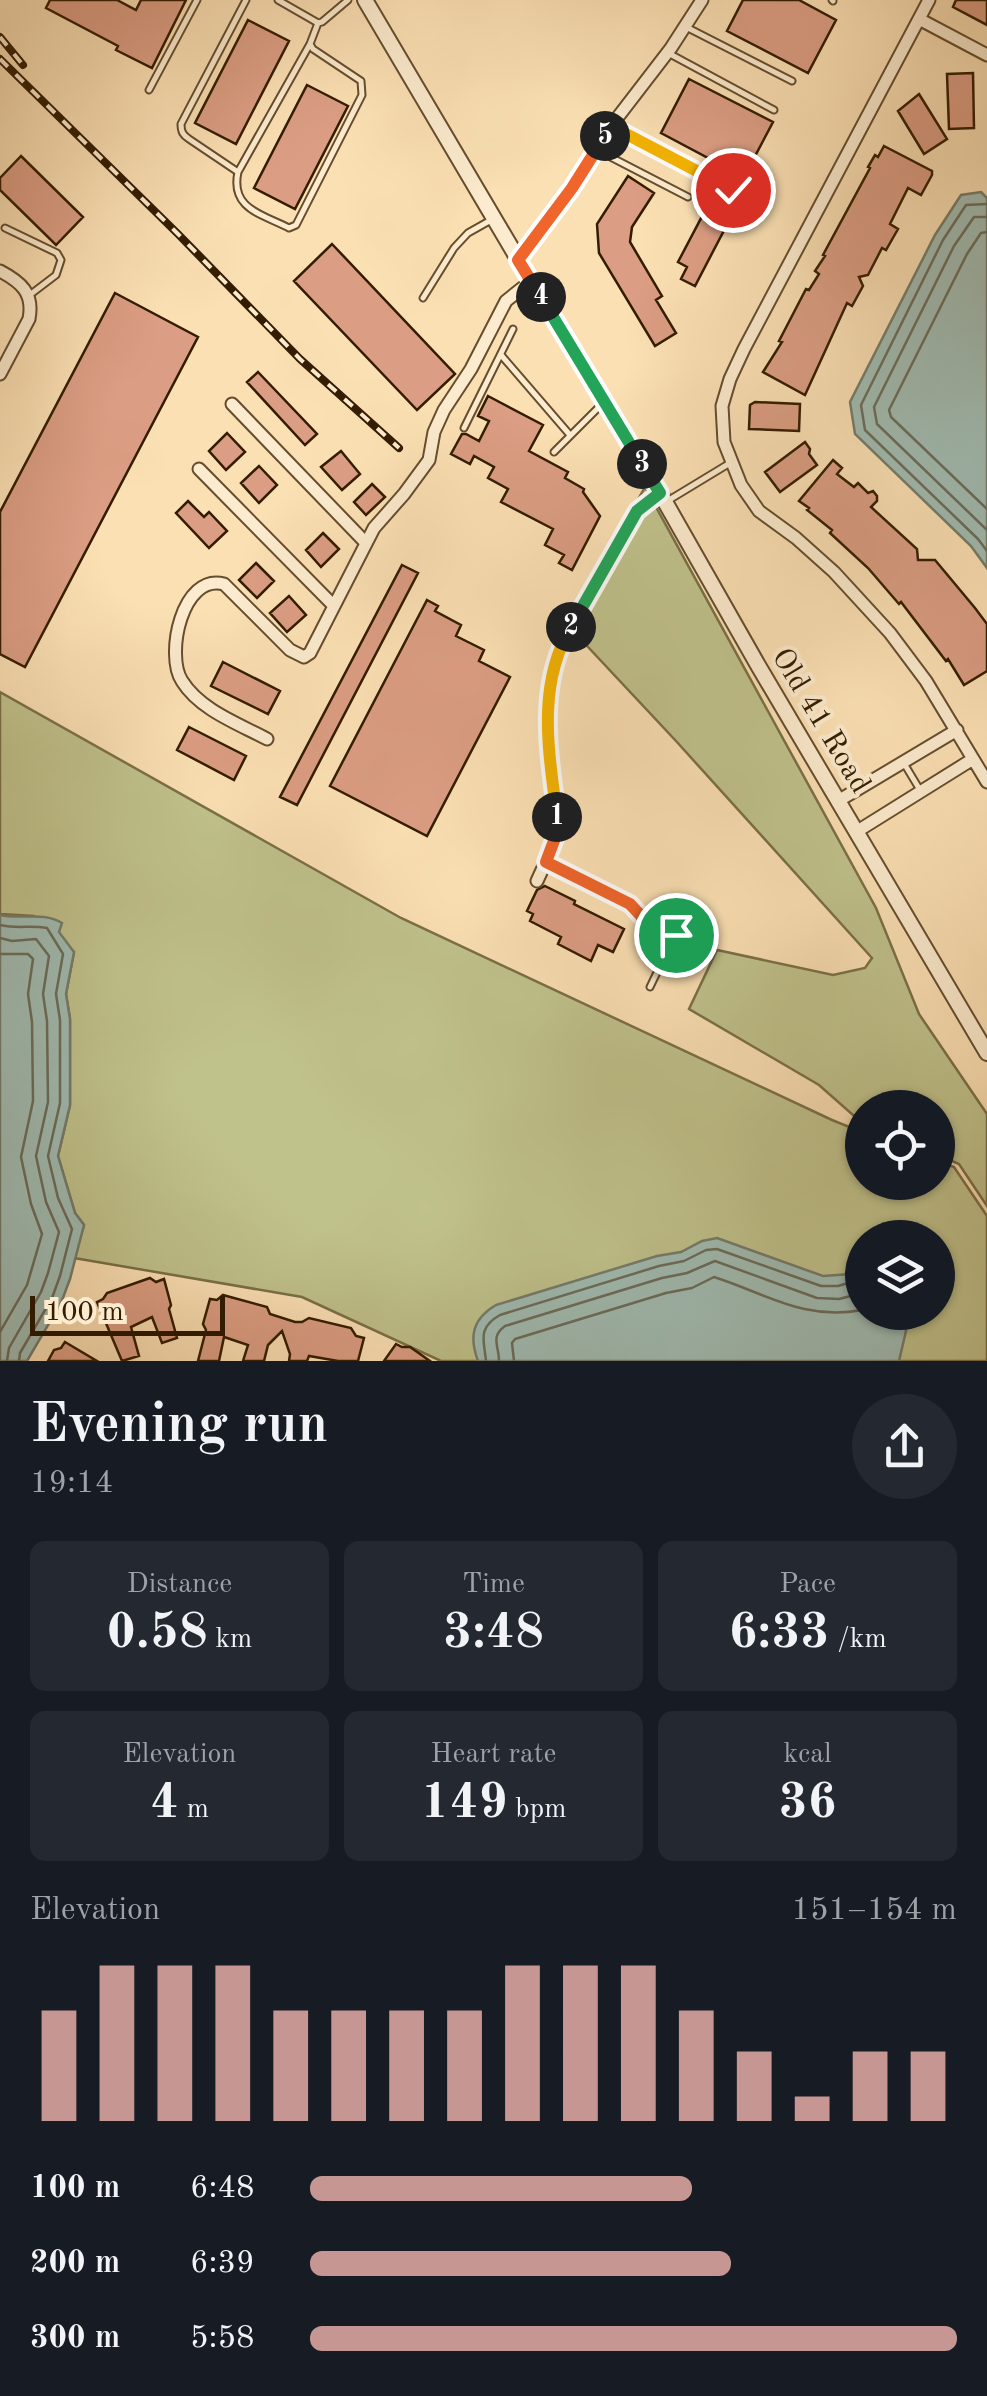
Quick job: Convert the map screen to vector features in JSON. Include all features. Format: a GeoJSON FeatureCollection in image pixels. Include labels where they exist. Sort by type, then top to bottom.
{"type":"FeatureCollection","features":[{"type":"Feature","properties":{"kind":"street","name":"Old 41 Road"},"geometry":{"type":"LineString","coordinates":[[365,0],[987,1053]]}},
{"type":"Feature","properties":{"kind":"street"},"geometry":{"type":"LineString","coordinates":[[518,260],[702,0]]}},
{"type":"Feature","properties":{"kind":"street"},"geometry":{"type":"LineString","coordinates":[[929,0],[730,379],[722,406],[722,425],[730,463],[741,485],[760,510],[834,572],[890,633],[926,681],[987,782]]}},
{"type":"Feature","properties":{"kind":"street"},"geometry":{"type":"LineString","coordinates":[[919,19],[987,55]]}},
{"type":"Feature","properties":{"kind":"street"},"geometry":{"type":"LineString","coordinates":[[0,271],[22,284],[29,296],[29,319],[0,374]]}},
{"type":"Feature","properties":{"kind":"street"},"geometry":{"type":"LineString","coordinates":[[267,739],[197,700],[180,679],[175,648],[188,602],[204,584],[224,584],[290,650],[304,656],[310,653],[382,517],[429,460],[434,432],[444,410],[471,369],[506,301],[530,281]]}},
{"type":"Feature","properties":{"kind":"street"},"geometry":{"type":"LineString","coordinates":[[232,404],[366,543]]}},
{"type":"Feature","properties":{"kind":"street"},"geometry":{"type":"LineString","coordinates":[[199,469],[334,606]]}},
{"type":"Feature","properties":{"kind":"street"},"geometry":{"type":"LineString","coordinates":[[537,881],[558,830],[548,731],[553,665],[637,511],[662,498]]}},
{"type":"Feature","properties":{"kind":"street"},"geometry":{"type":"LineString","coordinates":[[838,802],[957,730]]}},
{"type":"Feature","properties":{"kind":"street"},"geometry":{"type":"LineString","coordinates":[[856,832],[974,759]]}},
{"type":"Feature","properties":{"kind":"lane"},"geometry":{"type":"LineString","coordinates":[[150,90],[197,0]]}},
{"type":"Feature","properties":{"kind":"lane"},"geometry":{"type":"LineString","coordinates":[[238,172],[183,134],[181,124],[246,0]]}},
{"type":"Feature","properties":{"kind":"lane"},"geometry":{"type":"LineString","coordinates":[[278,0],[318,22],[348,0]]}},
{"type":"Feature","properties":{"kind":"lane"},"geometry":{"type":"LineString","coordinates":[[310,44],[361,81],[363,90],[294,226],[289,228],[242,204],[236,192],[238,172],[310,44],[318,22]]}},
{"type":"Feature","properties":{"kind":"lane"},"geometry":{"type":"LineString","coordinates":[[686,26],[792,81]]}},
{"type":"Feature","properties":{"kind":"lane"},"geometry":{"type":"LineString","coordinates":[[667,53],[774,110]]}},
{"type":"Feature","properties":{"kind":"lane"},"geometry":{"type":"LineString","coordinates":[[611,126],[733,190]]}},
{"type":"Feature","properties":{"kind":"lane"},"geometry":{"type":"LineString","coordinates":[[596,150],[688,197]]}},
{"type":"Feature","properties":{"kind":"lane"},"geometry":{"type":"LineString","coordinates":[[423,298],[468,232],[494,219]]}},
{"type":"Feature","properties":{"kind":"lane"},"geometry":{"type":"LineString","coordinates":[[5,228],[57,253],[61,260],[56,274],[29,296]]}},
{"type":"Feature","properties":{"kind":"lane"},"geometry":{"type":"LineString","coordinates":[[464,428],[513,329]]}},
{"type":"Feature","properties":{"kind":"lane"},"geometry":{"type":"LineString","coordinates":[[501,355],[570,435]]}},
{"type":"Feature","properties":{"kind":"lane"},"geometry":{"type":"LineString","coordinates":[[554,452],[570,435],[609,408]]}},
{"type":"Feature","properties":{"kind":"lane"},"geometry":{"type":"LineString","coordinates":[[662,498],[730,463]]}},
{"type":"Feature","properties":{"kind":"lane"},"geometry":{"type":"LineString","coordinates":[[903,762],[921,792]]}},
{"type":"Feature","properties":{"kind":"lane"},"geometry":{"type":"LineString","coordinates":[[546,862],[630,904],[643,918],[676,935],[650,987]]}},
{"type":"Feature","properties":{"kind":"green space"},"geometry":{"type":"Polygon","coordinates":[[[645,487],[876,908],[919,1014],[987,1114],[987,1206],[955,1162],[955,1090],[845,1090],[845,1108],[819,1085],[689,1009],[717,950],[833,975],[865,968],[872,958],[574,632],[590,586],[645,487]]]}},
{"type":"Feature","properties":{"kind":"green space"},"geometry":{"type":"Polygon","coordinates":[[[0,692],[401,918],[845,1125],[845,1200],[955,1200],[955,1168],[987,1216],[987,1361],[441,1361],[302,1297],[74,1258],[84,1225],[75,1213],[58,1156],[70,1105],[70,1019],[66,994],[74,952],[34,916],[0,914],[0,692]]]}},
{"type":"Feature","properties":{"kind":"water"},"geometry":{"type":"Polygon","coordinates":[[[981,192],[987,198],[987,568],[971,546],[855,434],[850,402],[935,235],[961,195],[981,192]]]}},
{"type":"Feature","properties":{"kind":"water"},"geometry":{"type":"Polygon","coordinates":[[[0,915],[55,919],[62,923],[59,932],[74,952],[66,994],[70,1019],[70,1105],[58,1156],[75,1213],[84,1225],[61,1303],[27,1361],[0,1361],[0,915]]]}},
{"type":"Feature","properties":{"kind":"water"},"geometry":{"type":"Polygon","coordinates":[[[717,1238],[823,1276],[845,1274],[845,1330],[906,1330],[899,1361],[478,1361],[475,1329],[482,1316],[496,1305],[681,1252],[717,1238]]]}},
{"type":"Feature","properties":{"kind":"building"},"geometry":{"type":"Polygon","coordinates":[[[50,0],[117,0],[136,10],[141,0],[186,0],[152,68],[46,8],[50,0]]]}},
{"type":"Feature","properties":{"kind":"building"},"geometry":{"type":"Polygon","coordinates":[[[743,0],[799,0],[836,20],[808,73],[727,31],[743,0]]]}},
{"type":"Feature","properties":{"kind":"building"},"geometry":{"type":"Polygon","coordinates":[[[956,0],[987,0],[987,25],[953,7],[956,0]]]}},
{"type":"Feature","properties":{"kind":"building"},"geometry":{"type":"Polygon","coordinates":[[[248,20],[289,41],[236,144],[195,123],[248,20]]]}},
{"type":"Feature","properties":{"kind":"building"},"geometry":{"type":"Polygon","coordinates":[[[973,73],[974,128],[949,129],[947,74],[973,73]]]}},
{"type":"Feature","properties":{"kind":"building"},"geometry":{"type":"Polygon","coordinates":[[[689,79],[773,122],[744,177],[661,133],[689,79]]]}},
{"type":"Feature","properties":{"kind":"building"},"geometry":{"type":"Polygon","coordinates":[[[307,85],[348,106],[295,209],[254,188],[307,85]]]}},
{"type":"Feature","properties":{"kind":"building"},"geometry":{"type":"Polygon","coordinates":[[[919,94],[947,139],[924,154],[898,111],[919,94]]]}},
{"type":"Feature","properties":{"kind":"building"},"geometry":{"type":"Polygon","coordinates":[[[884,146],[932,171],[932,175],[921,195],[908,188],[890,224],[898,229],[886,250],[882,248],[868,275],[859,277],[863,286],[852,306],[847,303],[805,395],[763,372],[782,342],[779,341],[806,289],[819,274],[815,271],[868,167],[884,146]]]}},
{"type":"Feature","properties":{"kind":"building"},"geometry":{"type":"Polygon","coordinates":[[[21,156],[83,217],[56,245],[0,190],[0,178],[21,156]]]}},
{"type":"Feature","properties":{"kind":"building"},"geometry":{"type":"Polygon","coordinates":[[[628,176],[654,193],[632,227],[630,242],[662,296],[656,300],[676,333],[655,346],[599,253],[597,224],[628,176]]]}},
{"type":"Feature","properties":{"kind":"building"},"geometry":{"type":"Polygon","coordinates":[[[708,205],[731,217],[695,286],[681,279],[687,267],[678,262],[708,205]]]}},
{"type":"Feature","properties":{"kind":"building"},"geometry":{"type":"Polygon","coordinates":[[[332,244],[455,374],[417,410],[294,281],[332,244]]]}},
{"type":"Feature","properties":{"kind":"building"},"geometry":{"type":"Polygon","coordinates":[[[115,293],[198,337],[25,667],[0,654],[0,512],[115,293]]]}},
{"type":"Feature","properties":{"kind":"building"},"geometry":{"type":"Polygon","coordinates":[[[258,372],[317,434],[305,445],[247,382],[258,372]]]}},
{"type":"Feature","properties":{"kind":"building"},"geometry":{"type":"Polygon","coordinates":[[[488,396],[543,425],[529,451],[568,472],[565,478],[584,489],[600,516],[572,570],[559,563],[564,555],[545,545],[553,529],[501,502],[508,489],[488,478],[494,467],[474,456],[470,464],[451,454],[462,434],[479,441],[489,421],[478,416],[488,396]]]}},
{"type":"Feature","properties":{"kind":"building"},"geometry":{"type":"Polygon","coordinates":[[[800,404],[799,431],[749,429],[750,405],[800,404]]]}},
{"type":"Feature","properties":{"kind":"building"},"geometry":{"type":"Polygon","coordinates":[[[227,433],[245,452],[226,470],[209,451],[227,433]]]}},
{"type":"Feature","properties":{"kind":"building"},"geometry":{"type":"Polygon","coordinates":[[[805,442],[817,465],[780,492],[765,472],[805,442]]]}},
{"type":"Feature","properties":{"kind":"building"},"geometry":{"type":"Polygon","coordinates":[[[341,451],[360,474],[342,490],[321,467],[341,451]]]}},
{"type":"Feature","properties":{"kind":"building"},"geometry":{"type":"Polygon","coordinates":[[[833,460],[842,468],[837,474],[854,487],[858,483],[868,493],[873,491],[877,501],[871,507],[917,549],[918,560],[935,560],[987,624],[987,671],[964,685],[901,602],[799,501],[833,460]]]}},
{"type":"Feature","properties":{"kind":"building"},"geometry":{"type":"Polygon","coordinates":[[[259,466],[277,485],[259,503],[241,483],[259,466]]]}},
{"type":"Feature","properties":{"kind":"building"},"geometry":{"type":"Polygon","coordinates":[[[372,484],[385,497],[366,515],[354,502],[372,484]]]}},
{"type":"Feature","properties":{"kind":"building"},"geometry":{"type":"Polygon","coordinates":[[[188,501],[204,517],[209,512],[227,531],[209,548],[176,513],[188,501]]]}},
{"type":"Feature","properties":{"kind":"building"},"geometry":{"type":"Polygon","coordinates":[[[323,533],[339,549],[321,567],[306,550],[323,533]]]}},
{"type":"Feature","properties":{"kind":"building"},"geometry":{"type":"Polygon","coordinates":[[[256,563],[274,581],[257,598],[239,580],[256,563]]]}},
{"type":"Feature","properties":{"kind":"building"},"geometry":{"type":"Polygon","coordinates":[[[402,565],[418,573],[297,805],[280,797],[402,565]]]}},
{"type":"Feature","properties":{"kind":"building"},"geometry":{"type":"Polygon","coordinates":[[[289,596],[306,615],[287,632],[270,613],[289,596]]]}},
{"type":"Feature","properties":{"kind":"building"},"geometry":{"type":"Polygon","coordinates":[[[427,600],[438,606],[435,611],[461,625],[456,636],[484,650],[479,661],[510,677],[427,836],[330,786],[427,600]]]}},
{"type":"Feature","properties":{"kind":"building"},"geometry":{"type":"Polygon","coordinates":[[[223,662],[280,691],[268,714],[211,686],[223,662]]]}},
{"type":"Feature","properties":{"kind":"building"},"geometry":{"type":"Polygon","coordinates":[[[189,727],[246,756],[234,780],[177,750],[189,727]]]}},
{"type":"Feature","properties":{"kind":"building"},"geometry":{"type":"Polygon","coordinates":[[[545,886],[624,929],[613,952],[598,945],[591,961],[558,944],[561,937],[530,921],[533,914],[527,911],[537,890],[545,886]]]}},
{"type":"Feature","properties":{"kind":"building"},"geometry":{"type":"Polygon","coordinates":[[[150,1278],[156,1282],[164,1279],[177,1338],[162,1343],[152,1317],[131,1327],[139,1356],[122,1361],[97,1302],[107,1293],[150,1278]]]}},
{"type":"Feature","properties":{"kind":"building"},"geometry":{"type":"Polygon","coordinates":[[[223,1295],[267,1307],[270,1314],[295,1322],[309,1318],[351,1328],[356,1336],[364,1338],[358,1361],[309,1356],[307,1361],[289,1361],[282,1331],[268,1345],[264,1361],[243,1361],[248,1345],[224,1337],[219,1361],[198,1361],[210,1299],[217,1300],[223,1295]]]}},
{"type":"Feature","properties":{"kind":"building"},"geometry":{"type":"Polygon","coordinates":[[[65,1342],[97,1361],[48,1361],[65,1342]]]}},
{"type":"Feature","properties":{"kind":"building"},"geometry":{"type":"Polygon","coordinates":[[[396,1344],[410,1347],[430,1361],[384,1361],[396,1344]]]}},
{"type":"Feature","properties":{"kind":"railway"},"geometry":{"type":"LineString","coordinates":[[0,37],[23,65]]}},
{"type":"Feature","properties":{"kind":"railway"},"geometry":{"type":"LineString","coordinates":[[0,59],[300,359],[399,448]]}},
{"type":"Feature","properties":{"kind":"route"},"geometry":{"type":"LineString","coordinates":[[676,935],[643,918],[630,904],[546,862],[558,830],[548,731],[553,665],[637,511],[660,493],[518,260],[572,188],[611,126],[733,190]]}}]}
